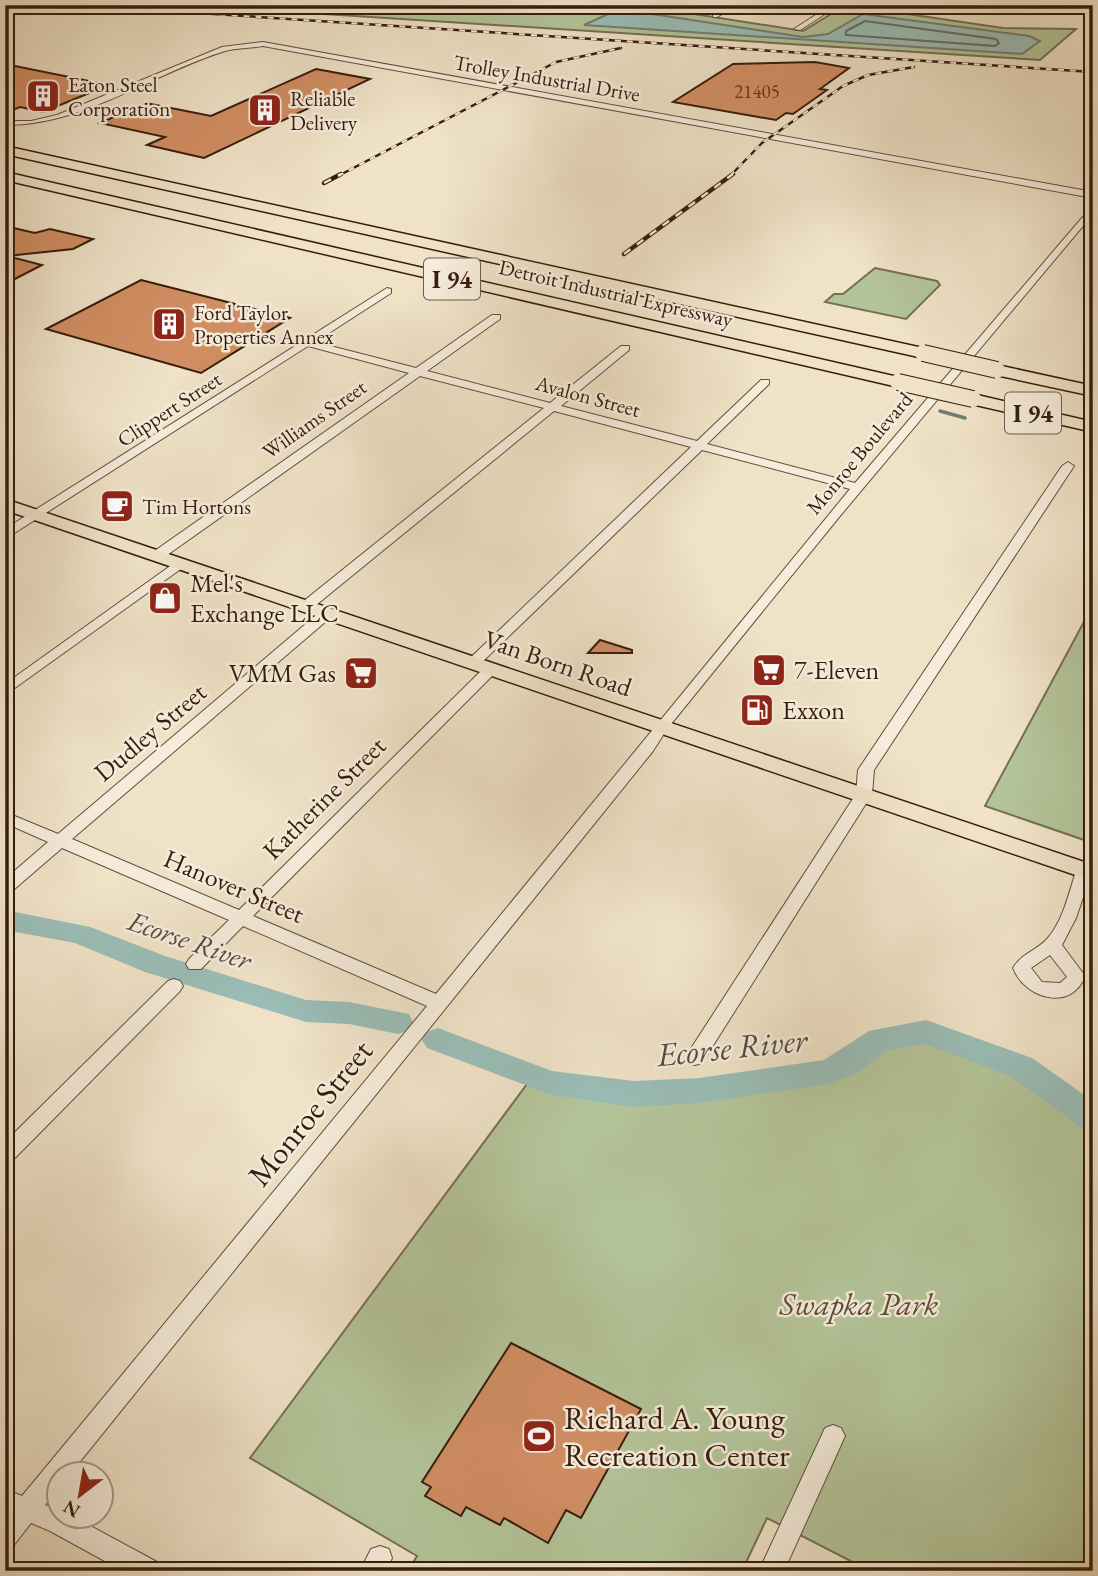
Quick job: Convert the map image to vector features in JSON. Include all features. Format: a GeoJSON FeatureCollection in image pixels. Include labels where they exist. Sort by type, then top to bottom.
{"type":"FeatureCollection","features":[{"type":"Feature","properties":{"kind":"highway"},"geometry":{"type":"LineString","coordinates":[[5,144],[121,173]]}},
{"type":"Feature","properties":{"kind":"highway","name":"Detroit Industrial Expressway"},"geometry":{"type":"LineString","coordinates":[[5,150],[121,173],[1093,391]]}},
{"type":"Feature","properties":{"kind":"highway","name":"Detroit Industrial Expressway"},"geometry":{"type":"LineString","coordinates":[[5,176],[1093,427]]}},
{"type":"Feature","properties":{"kind":"main road","name":"Van Born Road"},"geometry":{"type":"LineString","coordinates":[[5,504],[1088,872]]}},
{"type":"Feature","properties":{"kind":"street"},"geometry":{"type":"LineString","coordinates":[[715,16],[734,5]]}},
{"type":"Feature","properties":{"kind":"street"},"geometry":{"type":"LineString","coordinates":[[798,29],[836,5]]}},
{"type":"Feature","properties":{"kind":"street","name":"Trolley Industrial Drive"},"geometry":{"type":"LineString","coordinates":[[5,123],[51,119],[225,49],[263,44],[1093,195]]}},
{"type":"Feature","properties":{"kind":"street","name":"Monroe Boulevard"},"geometry":{"type":"LineString","coordinates":[[661,727],[858,487],[1093,208]]}},
{"type":"Feature","properties":{"kind":"street","name":"Clippert Street"},"geometry":{"type":"LineString","coordinates":[[5,535],[387,291]]}},
{"type":"Feature","properties":{"kind":"street","name":"Williams Street"},"geometry":{"type":"LineString","coordinates":[[158,555],[496,317]]}},
{"type":"Feature","properties":{"kind":"street","name":"Avalon Street"},"geometry":{"type":"LineString","coordinates":[[308,343],[858,487]]}},
{"type":"Feature","properties":{"kind":"street"},"geometry":{"type":"LineString","coordinates":[[305,607],[625,348]]}},
{"type":"Feature","properties":{"kind":"street"},"geometry":{"type":"LineString","coordinates":[[472,664],[765,382]]}},
{"type":"Feature","properties":{"kind":"street"},"geometry":{"type":"LineString","coordinates":[[695,1058],[864,794],[866,770],[1068,466]]}},
{"type":"Feature","properties":{"kind":"street"},"geometry":{"type":"LineString","coordinates":[[5,691],[180,563]]}},
{"type":"Feature","properties":{"kind":"street","name":"Dudley Street"},"geometry":{"type":"LineString","coordinates":[[5,888],[326,614]]}},
{"type":"Feature","properties":{"kind":"street","name":"Katherine Street"},"geometry":{"type":"LineString","coordinates":[[195,964],[491,670]]}},
{"type":"Feature","properties":{"kind":"street","name":"Monroe Street"},"geometry":{"type":"LineString","coordinates":[[5,1536],[15,1506],[405,1048],[648,748],[661,727]]}},
{"type":"Feature","properties":{"kind":"street","name":"Hanover Street"},"geometry":{"type":"LineString","coordinates":[[5,817],[242,918],[436,1010]]}},
{"type":"Feature","properties":{"kind":"street"},"geometry":{"type":"LineString","coordinates":[[1052,945],[1088,872]]}},
{"type":"Feature","properties":{"kind":"street"},"geometry":{"type":"LineString","coordinates":[[5,1155],[174,986]]}},
{"type":"Feature","properties":{"kind":"street"},"geometry":{"type":"LineString","coordinates":[[771,1571],[833,1436]]}},
{"type":"Feature","properties":{"kind":"street"},"geometry":{"type":"LineString","coordinates":[[15,1506],[58,1522],[148,1571]]}},
{"type":"Feature","properties":{"kind":"green space"},"geometry":{"type":"Polygon","coordinates":[[[183,5],[637,5],[803,31],[846,5],[873,5],[894,12],[1003,28],[1076,29],[1040,60],[183,5]]]}},
{"type":"Feature","properties":{"kind":"green space"},"geometry":{"type":"Polygon","coordinates":[[[875,268],[937,281],[940,285],[906,319],[825,302],[834,294],[843,294],[875,268]]]}},
{"type":"Feature","properties":{"kind":"green space"},"geometry":{"type":"Polygon","coordinates":[[[1093,605],[1093,843],[985,806],[1093,605]]]}},
{"type":"Feature","properties":{"kind":"green space","name":"Swapka Park"},"geometry":{"type":"Polygon","coordinates":[[[913,1031],[938,1034],[1021,1067],[1093,1118],[1093,1571],[870,1571],[767,1518],[742,1571],[408,1571],[417,1556],[250,1458],[533,1076],[606,1092],[643,1094],[718,1089],[829,1072],[846,1064],[880,1039],[913,1031]]]}},
{"type":"Feature","properties":{"kind":"water"},"geometry":{"type":"Polygon","coordinates":[[[619,9],[803,37],[828,34],[863,14],[1029,36],[1040,41],[1022,54],[584,25],[619,9]]]}},
{"type":"Feature","properties":{"kind":"building"},"geometry":{"type":"Polygon","coordinates":[[[815,62],[849,68],[820,89],[827,90],[793,114],[786,113],[776,120],[673,102],[733,64],[815,62]]]}},
{"type":"Feature","properties":{"kind":"building","name":"Eaton Steel Corporation"},"geometry":{"type":"Polygon","coordinates":[[[5,64],[109,85],[43,112],[20,107],[5,113],[5,64]]]}},
{"type":"Feature","properties":{"kind":"building","name":"Reliable Delivery"},"geometry":{"type":"Polygon","coordinates":[[[316,69],[370,79],[204,158],[147,145],[165,137],[100,123],[146,103],[211,116],[316,69]]]}},
{"type":"Feature","properties":{"kind":"building"},"geometry":{"type":"Polygon","coordinates":[[[5,226],[35,233],[50,229],[93,239],[73,249],[7,256],[42,265],[5,284],[5,226]]]}},
{"type":"Feature","properties":{"kind":"building","name":"Ford Taylor Properties Annex"},"geometry":{"type":"Polygon","coordinates":[[[141,280],[290,318],[201,373],[46,329],[141,280]]]}},
{"type":"Feature","properties":{"kind":"building"},"geometry":{"type":"Polygon","coordinates":[[[600,640],[632,650],[632,653],[588,653],[600,640]]]}},
{"type":"Feature","properties":{"kind":"building","name":"Richard A. Young Recreation Center"},"geometry":{"type":"Polygon","coordinates":[[[511,1343],[641,1409],[581,1518],[566,1510],[548,1543],[504,1518],[500,1525],[466,1507],[461,1516],[425,1496],[431,1487],[422,1482],[511,1343]]]}},
{"type":"Feature","properties":{"kind":"waterway"},"geometry":{"type":"LineString","coordinates":[[940,411],[965,418]]}},
{"type":"Feature","properties":{"kind":"waterway","name":"Ecorse River"},"geometry":{"type":"LineString","coordinates":[[5,920],[80,934],[155,964],[306,1011],[349,1013],[398,1022]]}},
{"type":"Feature","properties":{"kind":"waterway","name":"Ecorse River"},"geometry":{"type":"LineString","coordinates":[[438,1040],[552,1083],[601,1092],[634,1094],[699,1091],[829,1072],[846,1064],[880,1039],[926,1032],[1021,1067],[1093,1118]]}},
{"type":"Feature","properties":{"kind":"railway"},"geometry":{"type":"LineString","coordinates":[[76,5],[1093,72]]}},
{"type":"Feature","properties":{"kind":"railway"},"geometry":{"type":"LineString","coordinates":[[338,176],[556,62],[621,48]]}},
{"type":"Feature","properties":{"kind":"railway"},"geometry":{"type":"LineString","coordinates":[[730,176],[762,143],[843,86],[868,75],[914,67]]}},
{"type":"Feature","properties":{"kind":"railway"},"geometry":{"type":"LineString","coordinates":[[324,183],[341,174]]}},
{"type":"Feature","properties":{"kind":"railway"},"geometry":{"type":"LineString","coordinates":[[624,254],[733,174]]}},
{"type":"Feature","properties":{"kind":"place","name":"Eaton Steel Corporation"},"geometry":{"type":"Point","coordinates":[43,96]}},
{"type":"Feature","properties":{"kind":"place","name":"Reliable Delivery"},"geometry":{"type":"Point","coordinates":[265,110]}},
{"type":"Feature","properties":{"kind":"place","name":"Ford Taylor Properties Annex"},"geometry":{"type":"Point","coordinates":[169,324]}},
{"type":"Feature","properties":{"kind":"place","name":"Tim Hortons"},"geometry":{"type":"Point","coordinates":[117,506]}},
{"type":"Feature","properties":{"kind":"place","name":"Mel's Exchange LLC"},"geometry":{"type":"Point","coordinates":[165,598]}},
{"type":"Feature","properties":{"kind":"place","name":"7-Eleven"},"geometry":{"type":"Point","coordinates":[769,670]}},
{"type":"Feature","properties":{"kind":"place","name":"VMM Gas"},"geometry":{"type":"Point","coordinates":[361,673]}},
{"type":"Feature","properties":{"kind":"place","name":"Exxon"},"geometry":{"type":"Point","coordinates":[757,710]}},
{"type":"Feature","properties":{"kind":"place","name":"Richard A. Young Recreation Center"},"geometry":{"type":"Point","coordinates":[539,1436]}}]}
